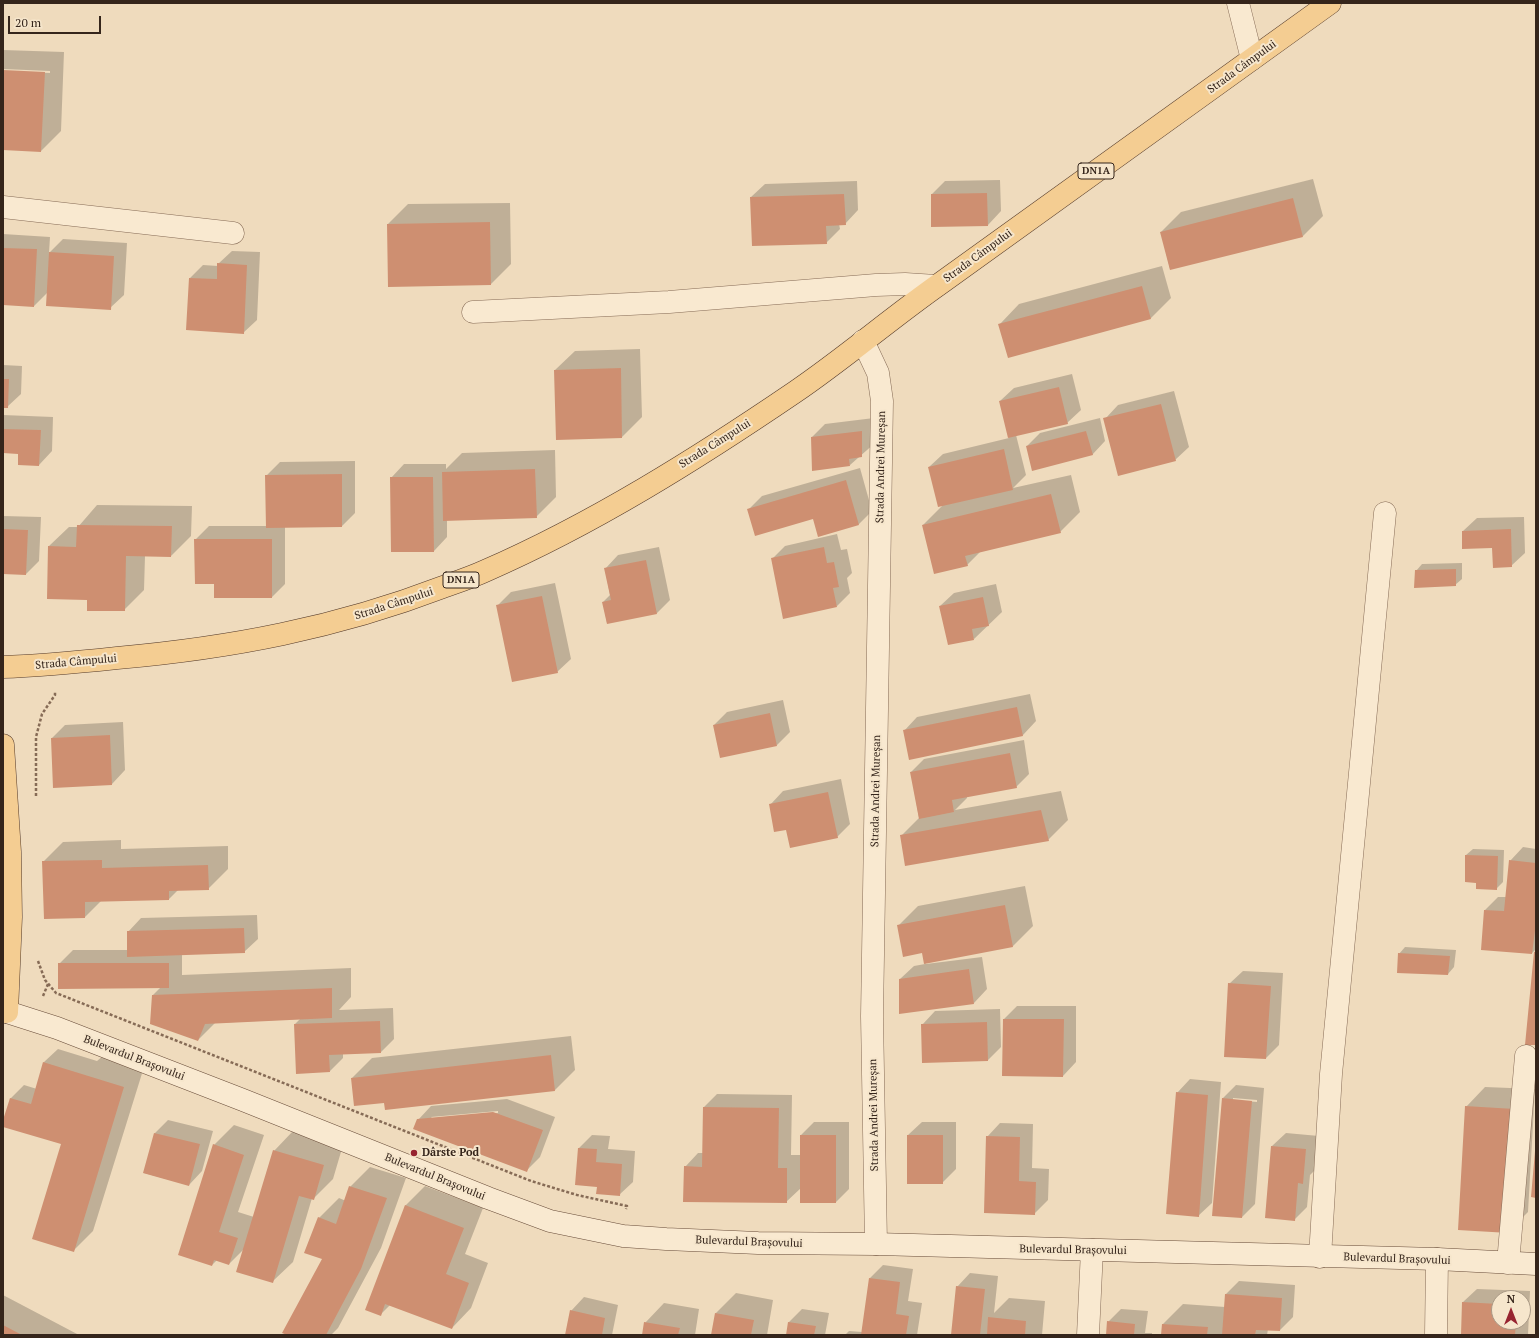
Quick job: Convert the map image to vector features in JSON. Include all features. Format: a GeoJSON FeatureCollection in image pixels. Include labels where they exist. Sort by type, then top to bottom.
{"type":"FeatureCollection","features":[{"type":"Feature","properties":{"kind":"main road","name":"Strada Câmpului"},"geometry":{"type":"LineString","coordinates":[[3,667],[55,664],[172,653],[262,639],[334,623],[408,600],[484,571],[558,535],[638,492],[724,439],[799,389],[936,286],[1330,3]]}},
{"type":"Feature","properties":{"kind":"main road"},"geometry":{"type":"LineString","coordinates":[[3,745],[10,852],[11,917],[5,1012]]}},
{"type":"Feature","properties":{"kind":"street"},"geometry":{"type":"LineString","coordinates":[[1238,3],[1252,59]]}},
{"type":"Feature","properties":{"kind":"street"},"geometry":{"type":"LineString","coordinates":[[3,207],[233,233]]}},
{"type":"Feature","properties":{"kind":"street"},"geometry":{"type":"LineString","coordinates":[[473,312],[669,302],[876,285],[905,284],[936,286]]}},
{"type":"Feature","properties":{"kind":"street","name":"Strada Andrei Mureșan"},"geometry":{"type":"LineString","coordinates":[[863,341],[878,373],[882,401],[872,1016],[876,1244]]}},
{"type":"Feature","properties":{"kind":"street"},"geometry":{"type":"LineString","coordinates":[[1320,1257],[1330,1074],[1385,513]]}},
{"type":"Feature","properties":{"kind":"street","name":"Bulevardul Brașovului"},"geometry":{"type":"LineString","coordinates":[[5,1012],[57,1028],[94,1042],[488,1198],[550,1220],[622,1236],[758,1243],[876,1244],[1437,1259],[1536,1264]]}},
{"type":"Feature","properties":{"kind":"street"},"geometry":{"type":"LineString","coordinates":[[1508,1263],[1526,1056]]}},
{"type":"Feature","properties":{"kind":"street"},"geometry":{"type":"LineString","coordinates":[[1088,1335],[1092,1250]]}},
{"type":"Feature","properties":{"kind":"street"},"geometry":{"type":"LineString","coordinates":[[1436,1335],[1437,1259]]}},
{"type":"Feature","properties":{"kind":"path"},"geometry":{"type":"LineString","coordinates":[[36,799],[36,736],[42,714],[56,695],[55,664]]}},
{"type":"Feature","properties":{"kind":"path"},"geometry":{"type":"LineString","coordinates":[[38,956],[39,964],[45,980],[56,993],[531,1181],[577,1195],[627,1206],[622,1236]]}},
{"type":"Feature","properties":{"kind":"building"},"geometry":{"type":"Polygon","coordinates":[[[3,70],[45,72],[41,152],[3,150],[3,70]]]}},
{"type":"Feature","properties":{"kind":"building"},"geometry":{"type":"Polygon","coordinates":[[[987,193],[988,226],[931,227],[931,194],[987,193]]]}},
{"type":"Feature","properties":{"kind":"building"},"geometry":{"type":"Polygon","coordinates":[[[844,194],[846,225],[826,226],[827,244],[752,246],[750,197],[844,194]]]}},
{"type":"Feature","properties":{"kind":"building"},"geometry":{"type":"Polygon","coordinates":[[[1293,198],[1303,237],[1170,270],[1160,232],[1293,198]]]}},
{"type":"Feature","properties":{"kind":"building"},"geometry":{"type":"Polygon","coordinates":[[[490,222],[491,285],[388,287],[387,224],[490,222]]]}},
{"type":"Feature","properties":{"kind":"building"},"geometry":{"type":"Polygon","coordinates":[[[3,248],[37,249],[34,307],[3,305],[3,248]]]}},
{"type":"Feature","properties":{"kind":"building"},"geometry":{"type":"Polygon","coordinates":[[[49,252],[114,256],[111,310],[46,306],[49,252]]]}},
{"type":"Feature","properties":{"kind":"building"},"geometry":{"type":"Polygon","coordinates":[[[217,263],[247,265],[244,334],[186,330],[189,278],[217,279],[217,263]]]}},
{"type":"Feature","properties":{"kind":"building"},"geometry":{"type":"Polygon","coordinates":[[[1142,286],[1151,319],[1008,358],[998,324],[1142,286]]]}},
{"type":"Feature","properties":{"kind":"building"},"geometry":{"type":"Polygon","coordinates":[[[621,368],[622,438],[556,440],[554,370],[621,368]]]}},
{"type":"Feature","properties":{"kind":"building"},"geometry":{"type":"Polygon","coordinates":[[[3,379],[9,379],[8,408],[3,408],[3,379]]]}},
{"type":"Feature","properties":{"kind":"building"},"geometry":{"type":"Polygon","coordinates":[[[1059,387],[1068,424],[1008,438],[999,401],[1059,387]]]}},
{"type":"Feature","properties":{"kind":"building"},"geometry":{"type":"Polygon","coordinates":[[[1161,404],[1176,461],[1118,476],[1103,418],[1161,404]]]}},
{"type":"Feature","properties":{"kind":"building"},"geometry":{"type":"Polygon","coordinates":[[[3,429],[41,430],[39,466],[18,465],[18,454],[3,453],[3,429]]]}},
{"type":"Feature","properties":{"kind":"building"},"geometry":{"type":"Polygon","coordinates":[[[862,431],[862,457],[849,459],[850,466],[812,471],[811,437],[862,431]]]}},
{"type":"Feature","properties":{"kind":"building"},"geometry":{"type":"Polygon","coordinates":[[[1086,431],[1093,455],[1032,471],[1026,446],[1086,431]]]}},
{"type":"Feature","properties":{"kind":"building"},"geometry":{"type":"Polygon","coordinates":[[[1004,449],[1013,490],[938,507],[928,467],[1004,449]]]}},
{"type":"Feature","properties":{"kind":"building"},"geometry":{"type":"Polygon","coordinates":[[[535,469],[537,518],[443,521],[442,472],[535,469]]]}},
{"type":"Feature","properties":{"kind":"building"},"geometry":{"type":"Polygon","coordinates":[[[342,474],[342,527],[266,528],[265,475],[342,474]]]}},
{"type":"Feature","properties":{"kind":"building"},"geometry":{"type":"Polygon","coordinates":[[[390,477],[433,477],[434,552],[391,552],[390,477]]]}},
{"type":"Feature","properties":{"kind":"building"},"geometry":{"type":"Polygon","coordinates":[[[846,480],[859,525],[818,537],[813,519],[755,536],[747,509],[846,480]]]}},
{"type":"Feature","properties":{"kind":"building"},"geometry":{"type":"Polygon","coordinates":[[[1051,494],[1061,533],[965,556],[968,566],[934,574],[922,525],[1051,494]]]}},
{"type":"Feature","properties":{"kind":"building"},"geometry":{"type":"Polygon","coordinates":[[[77,525],[172,526],[171,557],[126,556],[125,611],[87,611],[87,600],[47,599],[48,546],[76,547],[77,525]]]}},
{"type":"Feature","properties":{"kind":"building"},"geometry":{"type":"Polygon","coordinates":[[[3,529],[28,530],[26,575],[3,574],[3,529]]]}},
{"type":"Feature","properties":{"kind":"building"},"geometry":{"type":"Polygon","coordinates":[[[1511,529],[1512,567],[1493,568],[1492,548],[1462,549],[1462,531],[1511,529]]]}},
{"type":"Feature","properties":{"kind":"building"},"geometry":{"type":"Polygon","coordinates":[[[194,539],[272,539],[272,598],[214,598],[214,584],[195,584],[194,539]]]}},
{"type":"Feature","properties":{"kind":"building"},"geometry":{"type":"Polygon","coordinates":[[[824,547],[827,563],[834,562],[839,587],[833,588],[837,607],[783,619],[771,558],[824,547]]]}},
{"type":"Feature","properties":{"kind":"building"},"geometry":{"type":"Polygon","coordinates":[[[646,560],[657,614],[607,624],[602,602],[611,600],[604,568],[646,560]]]}},
{"type":"Feature","properties":{"kind":"building"},"geometry":{"type":"Polygon","coordinates":[[[1456,569],[1456,586],[1414,588],[1415,570],[1456,569]]]}},
{"type":"Feature","properties":{"kind":"building"},"geometry":{"type":"Polygon","coordinates":[[[542,596],[558,673],[512,682],[496,605],[542,596]]]}},
{"type":"Feature","properties":{"kind":"building"},"geometry":{"type":"Polygon","coordinates":[[[983,597],[989,626],[972,629],[974,640],[948,645],[939,606],[983,597]]]}},
{"type":"Feature","properties":{"kind":"building"},"geometry":{"type":"Polygon","coordinates":[[[1017,707],[1023,736],[909,760],[903,730],[1017,707]]]}},
{"type":"Feature","properties":{"kind":"building"},"geometry":{"type":"Polygon","coordinates":[[[770,713],[777,746],[720,758],[713,725],[770,713]]]}},
{"type":"Feature","properties":{"kind":"building"},"geometry":{"type":"Polygon","coordinates":[[[110,735],[112,785],[53,788],[51,738],[110,735]]]}},
{"type":"Feature","properties":{"kind":"building"},"geometry":{"type":"Polygon","coordinates":[[[1010,753],[1017,788],[952,800],[954,812],[919,819],[910,772],[1010,753]]]}},
{"type":"Feature","properties":{"kind":"building"},"geometry":{"type":"Polygon","coordinates":[[[828,792],[838,838],[790,848],[786,830],[774,832],[769,804],[828,792]]]}},
{"type":"Feature","properties":{"kind":"building"},"geometry":{"type":"Polygon","coordinates":[[[1041,810],[1049,841],[905,866],[900,835],[1041,810]]]}},
{"type":"Feature","properties":{"kind":"building"},"geometry":{"type":"Polygon","coordinates":[[[1465,855],[1498,856],[1497,890],[1476,889],[1476,883],[1465,882],[1465,855]]]}},
{"type":"Feature","properties":{"kind":"building"},"geometry":{"type":"Polygon","coordinates":[[[102,860],[102,868],[208,865],[209,890],[169,891],[169,900],[85,902],[85,918],[44,919],[42,861],[102,860]]]}},
{"type":"Feature","properties":{"kind":"building"},"geometry":{"type":"Polygon","coordinates":[[[1509,860],[1536,863],[1536,923],[1532,954],[1481,950],[1484,910],[1504,911],[1509,860]]]}},
{"type":"Feature","properties":{"kind":"building"},"geometry":{"type":"Polygon","coordinates":[[[1005,905],[1013,947],[924,964],[922,953],[903,957],[897,925],[1005,905]]]}},
{"type":"Feature","properties":{"kind":"building"},"geometry":{"type":"Polygon","coordinates":[[[244,928],[245,953],[127,957],[127,931],[244,928]]]}},
{"type":"Feature","properties":{"kind":"building"},"geometry":{"type":"Polygon","coordinates":[[[1534,952],[1536,952],[1536,1045],[1525,1045],[1534,952]]]}},
{"type":"Feature","properties":{"kind":"building"},"geometry":{"type":"Polygon","coordinates":[[[1398,953],[1450,956],[1448,975],[1397,973],[1398,953]]]}},
{"type":"Feature","properties":{"kind":"building"},"geometry":{"type":"Polygon","coordinates":[[[58,963],[169,963],[169,988],[58,989],[58,963]]]}},
{"type":"Feature","properties":{"kind":"building"},"geometry":{"type":"Polygon","coordinates":[[[969,969],[974,1004],[899,1014],[899,979],[969,969]]]}},
{"type":"Feature","properties":{"kind":"building"},"geometry":{"type":"Polygon","coordinates":[[[1228,983],[1271,986],[1266,1059],[1224,1057],[1228,983]]]}},
{"type":"Feature","properties":{"kind":"building"},"geometry":{"type":"Polygon","coordinates":[[[332,988],[332,1018],[205,1024],[198,1041],[150,1024],[152,995],[332,988]]]}},
{"type":"Feature","properties":{"kind":"building"},"geometry":{"type":"Polygon","coordinates":[[[1003,1019],[1064,1019],[1063,1077],[1002,1076],[1003,1019]]]}},
{"type":"Feature","properties":{"kind":"building"},"geometry":{"type":"Polygon","coordinates":[[[380,1021],[381,1053],[329,1055],[330,1072],[296,1074],[294,1024],[380,1021]]]}},
{"type":"Feature","properties":{"kind":"building"},"geometry":{"type":"Polygon","coordinates":[[[987,1022],[988,1061],[922,1063],[921,1024],[987,1022]]]}},
{"type":"Feature","properties":{"kind":"building"},"geometry":{"type":"Polygon","coordinates":[[[551,1055],[555,1091],[385,1110],[384,1103],[354,1106],[351,1078],[551,1055]]]}},
{"type":"Feature","properties":{"kind":"building"},"geometry":{"type":"Polygon","coordinates":[[[43,1062],[124,1087],[74,1252],[32,1239],[61,1144],[3,1127],[3,1120],[10,1098],[31,1104],[43,1062]]]}},
{"type":"Feature","properties":{"kind":"building"},"geometry":{"type":"Polygon","coordinates":[[[1176,1092],[1208,1095],[1199,1217],[1166,1214],[1176,1092]]]}},
{"type":"Feature","properties":{"kind":"building"},"geometry":{"type":"Polygon","coordinates":[[[1222,1098],[1252,1101],[1242,1218],[1212,1216],[1222,1098]]]}},
{"type":"Feature","properties":{"kind":"building"},"geometry":{"type":"Polygon","coordinates":[[[1465,1106],[1515,1109],[1509,1233],[1458,1230],[1465,1106]]]}},
{"type":"Feature","properties":{"kind":"building"},"geometry":{"type":"Polygon","coordinates":[[[703,1107],[779,1108],[778,1168],[787,1168],[787,1203],[683,1202],[684,1166],[702,1167],[703,1107]]]}},
{"type":"Feature","properties":{"kind":"building"},"geometry":{"type":"Polygon","coordinates":[[[493,1112],[543,1130],[527,1172],[413,1129],[417,1119],[493,1112]]]}},
{"type":"Feature","properties":{"kind":"building"},"geometry":{"type":"Polygon","coordinates":[[[154,1133],[200,1144],[189,1186],[143,1173],[154,1133]]]}},
{"type":"Feature","properties":{"kind":"building"},"geometry":{"type":"Polygon","coordinates":[[[800,1135],[836,1135],[836,1203],[800,1203],[800,1135]]]}},
{"type":"Feature","properties":{"kind":"building"},"geometry":{"type":"Polygon","coordinates":[[[907,1135],[943,1135],[943,1184],[907,1184],[907,1135]]]}},
{"type":"Feature","properties":{"kind":"building"},"geometry":{"type":"Polygon","coordinates":[[[986,1136],[1020,1137],[1019,1181],[1036,1182],[1035,1215],[984,1213],[986,1136]]]}},
{"type":"Feature","properties":{"kind":"building"},"geometry":{"type":"Polygon","coordinates":[[[213,1144],[244,1155],[219,1232],[238,1238],[229,1265],[214,1260],[212,1266],[178,1255],[213,1144]]]}},
{"type":"Feature","properties":{"kind":"building"},"geometry":{"type":"Polygon","coordinates":[[[1271,1146],[1306,1149],[1303,1184],[1298,1183],[1295,1221],[1265,1218],[1271,1146]]]}},
{"type":"Feature","properties":{"kind":"building"},"geometry":{"type":"Polygon","coordinates":[[[578,1148],[597,1149],[596,1162],[622,1164],[620,1196],[596,1194],[597,1187],[575,1185],[578,1148]]]}},
{"type":"Feature","properties":{"kind":"building"},"geometry":{"type":"Polygon","coordinates":[[[273,1150],[324,1165],[314,1200],[299,1196],[273,1283],[236,1272],[273,1150]]]}},
{"type":"Feature","properties":{"kind":"building"},"geometry":{"type":"Polygon","coordinates":[[[1536,1151],[1536,1198],[1531,1197],[1536,1151]]]}},
{"type":"Feature","properties":{"kind":"building"},"geometry":{"type":"Polygon","coordinates":[[[349,1186],[387,1198],[361,1269],[326,1335],[287,1335],[282,1333],[322,1259],[304,1253],[318,1217],[336,1224],[349,1186]]]}},
{"type":"Feature","properties":{"kind":"building"},"geometry":{"type":"Polygon","coordinates":[[[405,1205],[464,1228],[446,1274],[469,1283],[452,1329],[385,1304],[381,1316],[365,1310],[405,1205]]]}},
{"type":"Feature","properties":{"kind":"building"},"geometry":{"type":"Polygon","coordinates":[[[869,1278],[900,1282],[896,1314],[909,1316],[906,1335],[861,1335],[869,1278]]]}},
{"type":"Feature","properties":{"kind":"building"},"geometry":{"type":"Polygon","coordinates":[[[956,1286],[985,1289],[980,1335],[951,1335],[956,1286]]]}},
{"type":"Feature","properties":{"kind":"building"},"geometry":{"type":"Polygon","coordinates":[[[1225,1294],[1282,1298],[1280,1331],[1256,1330],[1255,1335],[1222,1335],[1225,1294]]]}},
{"type":"Feature","properties":{"kind":"building"},"geometry":{"type":"Polygon","coordinates":[[[1462,1302],[1491,1304],[1491,1330],[1515,1330],[1515,1335],[1461,1335],[1462,1302]]]}},
{"type":"Feature","properties":{"kind":"building"},"geometry":{"type":"Polygon","coordinates":[[[570,1310],[605,1318],[602,1335],[565,1335],[570,1310]]]}},
{"type":"Feature","properties":{"kind":"building"},"geometry":{"type":"Polygon","coordinates":[[[715,1313],[754,1320],[751,1335],[711,1335],[715,1313]]]}},
{"type":"Feature","properties":{"kind":"building"},"geometry":{"type":"Polygon","coordinates":[[[988,1317],[1026,1321],[1025,1335],[987,1335],[988,1317]]]}},
{"type":"Feature","properties":{"kind":"building"},"geometry":{"type":"Polygon","coordinates":[[[1107,1321],[1135,1324],[1134,1335],[1106,1335],[1107,1321]]]}},
{"type":"Feature","properties":{"kind":"building"},"geometry":{"type":"Polygon","coordinates":[[[644,1322],[680,1328],[678,1335],[642,1335],[644,1322]]]}},
{"type":"Feature","properties":{"kind":"building"},"geometry":{"type":"Polygon","coordinates":[[[788,1322],[816,1326],[814,1335],[786,1335],[788,1322]]]}},
{"type":"Feature","properties":{"kind":"building"},"geometry":{"type":"Polygon","coordinates":[[[1162,1324],[1208,1327],[1207,1335],[1161,1335],[1162,1324]]]}},
{"type":"Feature","properties":{"kind":"building"},"geometry":{"type":"Polygon","coordinates":[[[3,1325],[22,1335],[3,1335],[3,1325]]]}},
{"type":"Feature","properties":{"kind":"place","name":"Dârste Pod"},"geometry":{"type":"Point","coordinates":[414,1153]}}]}
